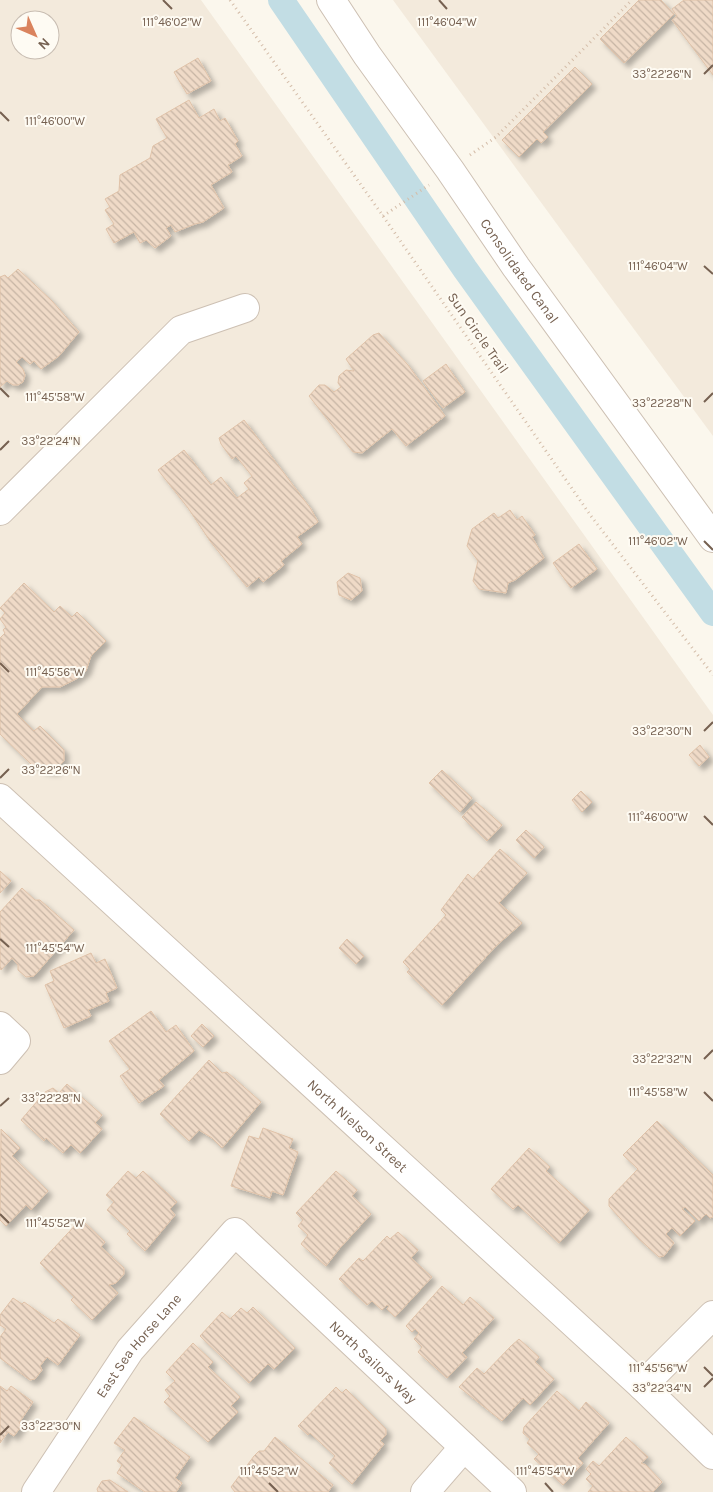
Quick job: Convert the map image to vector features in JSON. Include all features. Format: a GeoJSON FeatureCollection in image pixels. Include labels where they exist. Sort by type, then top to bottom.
{"type":"FeatureCollection","features":[{"type":"Feature","properties":{"kind":"street","name":"Consolidated Canal"},"geometry":{"type":"LineString","coordinates":[[330,0],[516,267],[713,538]]}},
{"type":"Feature","properties":{"kind":"street"},"geometry":{"type":"LineString","coordinates":[[0,511],[182,330],[245,308]]}},
{"type":"Feature","properties":{"kind":"street","name":"North Nielson Street"},"geometry":{"type":"LineString","coordinates":[[0,798],[642,1386],[713,1455]]}},
{"type":"Feature","properties":{"kind":"street","name":"North Sailors Way"},"geometry":{"type":"LineString","coordinates":[[235,1232],[512,1492]]}},
{"type":"Feature","properties":{"kind":"street","name":"East Sea Horse Lane"},"geometry":{"type":"LineString","coordinates":[[36,1492],[130,1350],[235,1232]]}},
{"type":"Feature","properties":{"kind":"street"},"geometry":{"type":"LineString","coordinates":[[642,1386],[713,1315]]}},
{"type":"Feature","properties":{"kind":"street"},"geometry":{"type":"LineString","coordinates":[[425,1492],[464,1447]]}},
{"type":"Feature","properties":{"kind":"path","name":"Sun Circle Trail"},"geometry":{"type":"LineString","coordinates":[[230,0],[383,216],[591,516],[713,675]]}},
{"type":"Feature","properties":{"kind":"path"},"geometry":{"type":"LineString","coordinates":[[383,216],[496,137],[632,0]]}},
{"type":"Feature","properties":{"kind":"shaded area"},"geometry":{"type":"Polygon","coordinates":[[[0,0],[201,0],[713,715],[713,1492],[0,1492],[0,0]]]}},
{"type":"Feature","properties":{"kind":"shaded area"},"geometry":{"type":"Polygon","coordinates":[[[393,0],[713,0],[713,436],[608,294],[393,0]]]}},
{"type":"Feature","properties":{"kind":"building"},"geometry":{"type":"Polygon","coordinates":[[[639,0],[661,0],[674,14],[624,63],[600,39],[639,0]]]}},
{"type":"Feature","properties":{"kind":"building"},"geometry":{"type":"Polygon","coordinates":[[[684,0],[713,0],[713,75],[672,20],[677,16],[672,9],[684,0]]]}},
{"type":"Feature","properties":{"kind":"building"},"geometry":{"type":"Polygon","coordinates":[[[198,58],[211,81],[187,94],[174,72],[198,58]]]}},
{"type":"Feature","properties":{"kind":"building"},"geometry":{"type":"Polygon","coordinates":[[[575,67],[592,84],[543,132],[548,137],[541,143],[537,139],[519,157],[502,140],[575,67]]]}},
{"type":"Feature","properties":{"kind":"building"},"geometry":{"type":"Polygon","coordinates":[[[189,100],[199,118],[214,109],[220,121],[225,118],[238,141],[235,144],[242,156],[228,165],[232,172],[211,185],[224,208],[203,222],[175,232],[171,225],[166,228],[171,236],[155,248],[146,240],[140,243],[134,232],[114,243],[106,229],[114,224],[105,210],[110,207],[105,199],[119,191],[120,175],[150,158],[153,146],[167,138],[156,119],[189,100]]]}},
{"type":"Feature","properties":{"kind":"building"},"geometry":{"type":"Polygon","coordinates":[[[18,269],[52,301],[79,332],[59,356],[41,369],[34,361],[30,364],[22,357],[16,362],[23,369],[25,375],[23,382],[13,385],[7,381],[0,387],[0,277],[5,275],[8,278],[18,269]]]}},
{"type":"Feature","properties":{"kind":"building"},"geometry":{"type":"Polygon","coordinates":[[[379,333],[408,365],[445,416],[406,446],[392,429],[362,453],[353,452],[309,396],[319,385],[325,385],[334,392],[341,387],[338,383],[339,376],[346,370],[354,371],[346,359],[373,335],[379,333]]]}},
{"type":"Feature","properties":{"kind":"building"},"geometry":{"type":"Polygon","coordinates":[[[446,364],[465,392],[443,408],[423,381],[446,364]]]}},
{"type":"Feature","properties":{"kind":"building"},"geometry":{"type":"Polygon","coordinates":[[[244,420],[311,509],[318,522],[297,537],[302,544],[281,561],[284,565],[263,582],[259,577],[247,587],[210,541],[188,508],[158,470],[184,450],[211,485],[221,477],[237,498],[249,489],[244,483],[252,476],[236,456],[232,459],[219,438],[244,420]]]}},
{"type":"Feature","properties":{"kind":"building"},"geometry":{"type":"Polygon","coordinates":[[[510,510],[517,520],[522,516],[535,535],[532,537],[544,558],[515,580],[508,583],[506,593],[479,589],[473,581],[478,561],[467,546],[472,529],[494,513],[498,518],[510,510]]]}},
{"type":"Feature","properties":{"kind":"building"},"geometry":{"type":"Polygon","coordinates":[[[579,544],[597,569],[571,588],[553,563],[579,544]]]}},
{"type":"Feature","properties":{"kind":"building"},"geometry":{"type":"Polygon","coordinates":[[[348,573],[360,578],[362,591],[351,600],[339,595],[337,582],[348,573]]]}},
{"type":"Feature","properties":{"kind":"building"},"geometry":{"type":"Polygon","coordinates":[[[24,583],[54,612],[60,606],[72,617],[77,612],[106,641],[91,656],[86,671],[76,679],[60,687],[42,687],[17,714],[34,731],[40,726],[64,750],[64,761],[54,771],[41,769],[36,763],[33,766],[0,734],[0,638],[5,633],[3,630],[6,627],[0,619],[5,613],[0,608],[24,583]]]}},
{"type":"Feature","properties":{"kind":"building"},"geometry":{"type":"Polygon","coordinates":[[[700,745],[709,757],[699,766],[689,755],[700,745]]]}},
{"type":"Feature","properties":{"kind":"building"},"geometry":{"type":"Polygon","coordinates":[[[442,770],[472,798],[460,812],[429,783],[442,770]]]}},
{"type":"Feature","properties":{"kind":"building"},"geometry":{"type":"Polygon","coordinates":[[[581,791],[592,802],[582,812],[572,800],[581,791]]]}},
{"type":"Feature","properties":{"kind":"building"},"geometry":{"type":"Polygon","coordinates":[[[476,802],[502,825],[487,841],[462,817],[476,802]]]}},
{"type":"Feature","properties":{"kind":"building"},"geometry":{"type":"Polygon","coordinates":[[[526,830],[544,847],[534,858],[516,840],[526,830]]]}},
{"type":"Feature","properties":{"kind":"building"},"geometry":{"type":"Polygon","coordinates":[[[500,849],[527,873],[499,903],[522,923],[496,946],[442,1005],[407,972],[410,969],[403,962],[446,915],[441,910],[468,874],[473,879],[500,849]]]}},
{"type":"Feature","properties":{"kind":"building"},"geometry":{"type":"Polygon","coordinates":[[[0,871],[11,881],[0,893],[0,871]]]}},
{"type":"Feature","properties":{"kind":"building"},"geometry":{"type":"Polygon","coordinates":[[[22,888],[35,900],[40,900],[74,930],[34,976],[26,977],[18,970],[18,965],[12,958],[1,970],[0,968],[0,912],[22,888]]]}},
{"type":"Feature","properties":{"kind":"building"},"geometry":{"type":"Polygon","coordinates":[[[347,939],[364,956],[356,964],[339,948],[347,939]]]}},
{"type":"Feature","properties":{"kind":"building"},"geometry":{"type":"Polygon","coordinates":[[[91,953],[96,963],[105,959],[117,988],[106,993],[109,1001],[88,1010],[91,1016],[64,1028],[45,985],[54,981],[50,971],[91,953]]]}},
{"type":"Feature","properties":{"kind":"building"},"geometry":{"type":"Polygon","coordinates":[[[151,1011],[166,1032],[176,1025],[194,1051],[159,1080],[164,1086],[139,1103],[120,1076],[130,1069],[109,1041],[151,1011]]]}},
{"type":"Feature","properties":{"kind":"building"},"geometry":{"type":"Polygon","coordinates":[[[202,1024],[214,1036],[203,1047],[191,1036],[202,1024]]]}},
{"type":"Feature","properties":{"kind":"building"},"geometry":{"type":"Polygon","coordinates":[[[209,1060],[222,1073],[227,1072],[261,1102],[222,1148],[212,1138],[199,1130],[189,1141],[160,1114],[209,1060]]]}},
{"type":"Feature","properties":{"kind":"building"},"geometry":{"type":"Polygon","coordinates":[[[67,1084],[102,1115],[95,1123],[102,1129],[80,1153],[71,1145],[63,1153],[46,1138],[44,1141],[21,1120],[45,1092],[53,1088],[59,1093],[67,1084]]]}},
{"type":"Feature","properties":{"kind":"building"},"geometry":{"type":"Polygon","coordinates":[[[657,1121],[713,1175],[713,1217],[710,1218],[706,1214],[699,1221],[685,1207],[682,1209],[695,1221],[680,1236],[672,1228],[666,1234],[674,1243],[664,1256],[659,1257],[638,1238],[609,1206],[609,1199],[638,1169],[623,1155],[657,1121]]]}},
{"type":"Feature","properties":{"kind":"building"},"geometry":{"type":"Polygon","coordinates":[[[263,1128],[293,1139],[289,1148],[298,1152],[283,1195],[272,1191],[270,1198],[231,1186],[249,1136],[259,1139],[263,1128]]]}},
{"type":"Feature","properties":{"kind":"building"},"geometry":{"type":"Polygon","coordinates":[[[1,1129],[20,1148],[12,1156],[48,1191],[31,1210],[26,1205],[6,1226],[0,1220],[1,1129]]]}},
{"type":"Feature","properties":{"kind":"building"},"geometry":{"type":"Polygon","coordinates":[[[529,1148],[550,1167],[546,1171],[589,1210],[559,1243],[518,1205],[513,1209],[491,1189],[529,1148]]]}},
{"type":"Feature","properties":{"kind":"building"},"geometry":{"type":"Polygon","coordinates":[[[128,1171],[136,1178],[143,1171],[177,1202],[170,1209],[175,1215],[145,1251],[127,1234],[130,1231],[107,1210],[114,1202],[106,1195],[128,1171]]]}},
{"type":"Feature","properties":{"kind":"building"},"geometry":{"type":"Polygon","coordinates":[[[336,1171],[357,1190],[352,1196],[371,1214],[326,1266],[301,1244],[308,1235],[298,1226],[303,1220],[296,1213],[336,1171]]]}},
{"type":"Feature","properties":{"kind":"building"},"geometry":{"type":"Polygon","coordinates":[[[81,1219],[105,1242],[101,1247],[124,1268],[124,1274],[116,1283],[109,1285],[118,1293],[92,1320],[71,1300],[74,1297],[40,1263],[81,1219]]]}},
{"type":"Feature","properties":{"kind":"building"},"geometry":{"type":"Polygon","coordinates":[[[398,1232],[418,1250],[411,1258],[432,1277],[395,1317],[387,1309],[389,1306],[387,1305],[382,1310],[372,1301],[367,1305],[339,1279],[359,1258],[363,1261],[387,1236],[390,1239],[398,1232]]]}},
{"type":"Feature","properties":{"kind":"building"},"geometry":{"type":"Polygon","coordinates":[[[442,1286],[463,1305],[470,1297],[494,1318],[462,1353],[467,1357],[447,1378],[418,1352],[422,1347],[414,1339],[419,1333],[415,1329],[412,1332],[406,1326],[442,1286]]]}},
{"type":"Feature","properties":{"kind":"building"},"geometry":{"type":"Polygon","coordinates":[[[13,1298],[22,1304],[24,1302],[54,1323],[58,1319],[80,1335],[58,1365],[47,1357],[40,1366],[42,1370],[35,1379],[30,1380],[0,1358],[0,1337],[6,1329],[0,1325],[0,1315],[13,1298]]]}},
{"type":"Feature","properties":{"kind":"building"},"geometry":{"type":"Polygon","coordinates":[[[253,1307],[295,1348],[274,1369],[268,1364],[249,1383],[200,1336],[222,1312],[230,1319],[241,1308],[247,1313],[253,1307]]]}},
{"type":"Feature","properties":{"kind":"building"},"geometry":{"type":"Polygon","coordinates":[[[519,1339],[539,1357],[535,1362],[554,1379],[530,1405],[523,1398],[502,1421],[459,1387],[477,1368],[484,1374],[519,1339]]]}},
{"type":"Feature","properties":{"kind":"building"},"geometry":{"type":"Polygon","coordinates":[[[193,1343],[213,1362],[208,1367],[240,1397],[231,1406],[238,1412],[208,1442],[164,1402],[170,1396],[165,1390],[175,1381],[166,1372],[193,1343]]]}},
{"type":"Feature","properties":{"kind":"building"},"geometry":{"type":"Polygon","coordinates":[[[0,1386],[7,1391],[11,1386],[33,1402],[19,1423],[22,1425],[14,1436],[8,1432],[0,1443],[0,1386]]]}},
{"type":"Feature","properties":{"kind":"building"},"geometry":{"type":"Polygon","coordinates":[[[336,1387],[342,1393],[346,1389],[386,1429],[386,1435],[380,1441],[384,1444],[352,1484],[329,1463],[335,1456],[310,1433],[308,1435],[298,1426],[336,1387]]]}},
{"type":"Feature","properties":{"kind":"building"},"geometry":{"type":"Polygon","coordinates":[[[557,1391],[579,1411],[586,1402],[609,1423],[578,1458],[583,1463],[563,1485],[534,1459],[539,1454],[527,1443],[530,1439],[523,1433],[524,1427],[557,1391]]]}},
{"type":"Feature","properties":{"kind":"building"},"geometry":{"type":"Polygon","coordinates":[[[134,1417],[190,1457],[175,1478],[182,1483],[176,1492],[145,1492],[117,1473],[122,1465],[117,1461],[125,1450],[114,1443],[134,1417]]]}},
{"type":"Feature","properties":{"kind":"building"},"geometry":{"type":"Polygon","coordinates":[[[275,1437],[333,1485],[328,1492],[235,1492],[231,1487],[254,1456],[259,1451],[264,1451],[275,1437]]]}},
{"type":"Feature","properties":{"kind":"building"},"geometry":{"type":"Polygon","coordinates":[[[626,1437],[648,1457],[641,1463],[646,1465],[662,1482],[653,1492],[588,1492],[593,1486],[586,1479],[591,1474],[586,1469],[593,1461],[599,1466],[626,1437]]]}},
{"type":"Feature","properties":{"kind":"building"},"geometry":{"type":"Polygon","coordinates":[[[110,1480],[128,1492],[98,1492],[97,1489],[102,1481],[110,1480]]]}},
{"type":"Feature","properties":{"kind":"waterway"},"geometry":{"type":"LineString","coordinates":[[281,0],[465,269],[713,613]]}}]}
